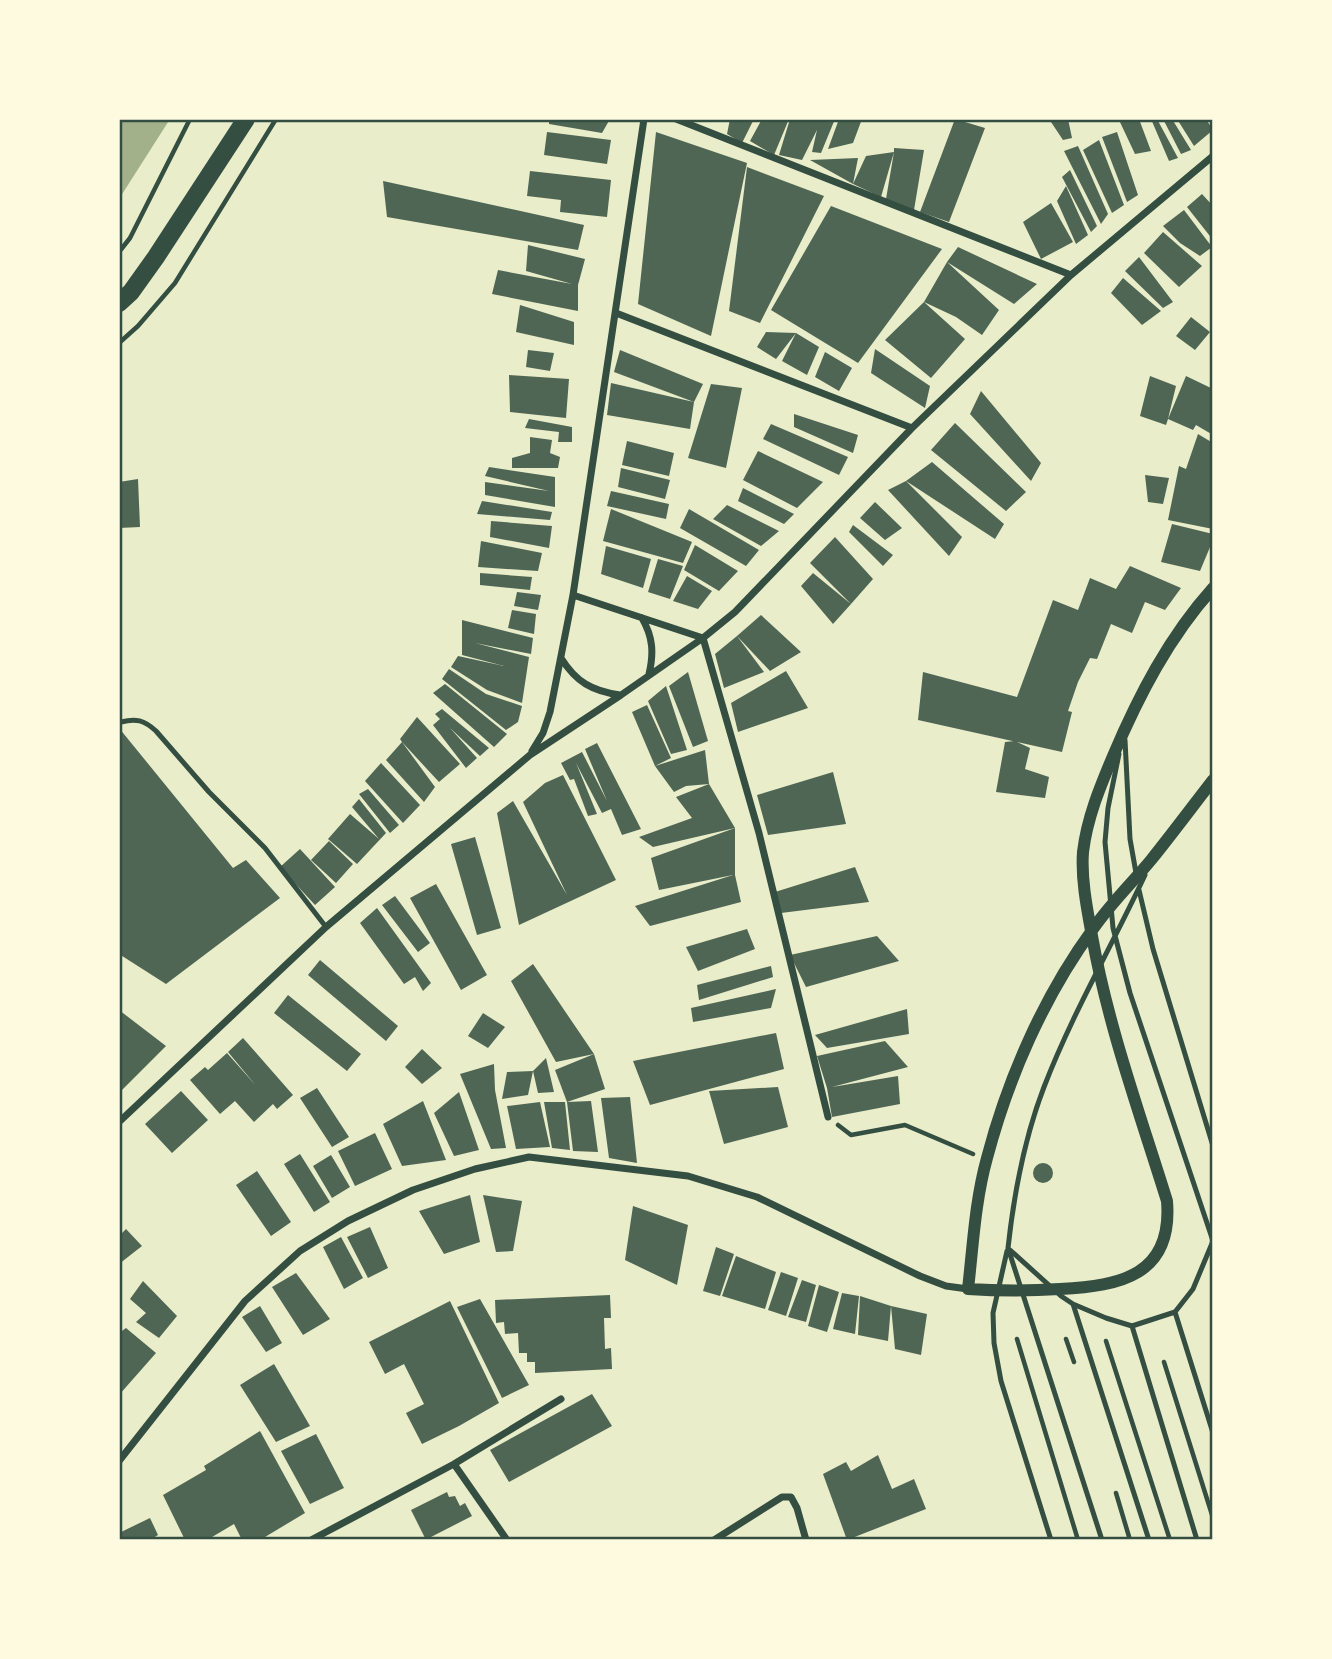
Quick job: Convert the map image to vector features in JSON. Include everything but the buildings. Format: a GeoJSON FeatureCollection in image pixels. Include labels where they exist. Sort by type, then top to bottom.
{"type":"FeatureCollection","features":[{"type":"Feature","properties":{"kind":"main road"},"geometry":{"type":"LineString","coordinates":[[119,303],[131,292],[156,257],[246,119]]}},
{"type":"Feature","properties":{"kind":"street"},"geometry":{"type":"LineString","coordinates":[[530,755],[550,712],[573,595],[644,119]]}},
{"type":"Feature","properties":{"kind":"street"},"geometry":{"type":"LineString","coordinates":[[676,119],[1071,275]]}},
{"type":"Feature","properties":{"kind":"street"},"geometry":{"type":"LineString","coordinates":[[119,1122],[326,928],[530,755],[703,638],[735,612],[912,428],[1071,275],[1213,156]]}},
{"type":"Feature","properties":{"kind":"street"},"geometry":{"type":"LineString","coordinates":[[617,313],[912,428]]}},
{"type":"Feature","properties":{"kind":"street"},"geometry":{"type":"LineString","coordinates":[[119,1461],[245,1301],[300,1251],[348,1221],[413,1190],[475,1169],[529,1157],[688,1177],[746,1194],[946,1286],[1014,1292],[1095,1287],[1134,1275],[1153,1261],[1164,1242],[1169,1223],[1167,1201],[1104,993],[1085,894],[1083,853],[1089,818],[1135,704],[1171,643],[1213,588]]}},
{"type":"Feature","properties":{"kind":"street"},"geometry":{"type":"LineString","coordinates":[[573,595],[703,638]]}},
{"type":"Feature","properties":{"kind":"street"},"geometry":{"type":"LineString","coordinates":[[642,618],[652,644],[649,675]]}},
{"type":"Feature","properties":{"kind":"street"},"geometry":{"type":"LineString","coordinates":[[703,638],[759,833],[828,1116]]}},
{"type":"Feature","properties":{"kind":"street"},"geometry":{"type":"LineString","coordinates":[[561,658],[571,674],[585,685],[602,692],[621,695]]}},
{"type":"Feature","properties":{"kind":"street"},"geometry":{"type":"LineString","coordinates":[[968,1289],[986,1160],[1002,1110],[1039,1018],[1094,928],[1213,780]]}},
{"type":"Feature","properties":{"kind":"street"},"geometry":{"type":"LineString","coordinates":[[311,1540],[454,1464],[561,1399]]}},
{"type":"Feature","properties":{"kind":"street"},"geometry":{"type":"LineString","coordinates":[[454,1464],[507,1540]]}},
{"type":"Feature","properties":{"kind":"street"},"geometry":{"type":"LineString","coordinates":[[714,1540],[782,1497],[791,1497],[806,1540]]}},
{"type":"Feature","properties":{"kind":"lane"},"geometry":{"type":"LineString","coordinates":[[121,722],[134,719],[146,722],[156,731],[209,792],[265,848],[326,928]]}},
{"type":"Feature","properties":{"kind":"lane"},"geometry":{"type":"LineString","coordinates":[[1124,730],[1130,839],[1139,892],[1153,949],[1213,1146]]}},
{"type":"Feature","properties":{"kind":"lane"},"geometry":{"type":"LineString","coordinates":[[1008,1248],[1060,1296],[1073,1304],[1132,1326],[1175,1312],[1193,1289],[1213,1241],[1130,993],[1113,928],[1105,842],[1108,808],[1124,730]]}},
{"type":"Feature","properties":{"kind":"lane"},"geometry":{"type":"LineString","coordinates":[[1051,1540],[1002,1381],[994,1343],[993,1312],[1008,1248],[1023,1152],[1044,1088],[1069,1029],[1152,858]]}},
{"type":"Feature","properties":{"kind":"lane"},"geometry":{"type":"LineString","coordinates":[[1008,1248],[1102,1540]]}},
{"type":"Feature","properties":{"kind":"lane"},"geometry":{"type":"LineString","coordinates":[[1073,1304],[1149,1540]]}},
{"type":"Feature","properties":{"kind":"lane"},"geometry":{"type":"LineString","coordinates":[[1175,1312],[1213,1433]]}},
{"type":"Feature","properties":{"kind":"lane"},"geometry":{"type":"LineString","coordinates":[[1132,1326],[1197,1540]]}},
{"type":"Feature","properties":{"kind":"path"},"geometry":{"type":"LineString","coordinates":[[119,252],[130,238],[190,119]]}},
{"type":"Feature","properties":{"kind":"path"},"geometry":{"type":"LineString","coordinates":[[119,343],[138,326],[175,283],[276,119]]}},
{"type":"Feature","properties":{"kind":"path"},"geometry":{"type":"LineString","coordinates":[[828,1116],[851,1135],[905,1125],[986,1160]]}},
{"type":"Feature","properties":{"kind":"path"},"geometry":{"type":"LineString","coordinates":[[1017,1339],[1078,1540]]}},
{"type":"Feature","properties":{"kind":"path"},"geometry":{"type":"LineString","coordinates":[[1106,1341],[1170,1540]]}},
{"type":"Feature","properties":{"kind":"path"},"geometry":{"type":"LineString","coordinates":[[1164,1362],[1213,1518]]}},
{"type":"Feature","properties":{"kind":"shaded area"},"geometry":{"type":"Polygon","coordinates":[[[119,119],[170,119],[119,199],[119,119]]]}}]}
